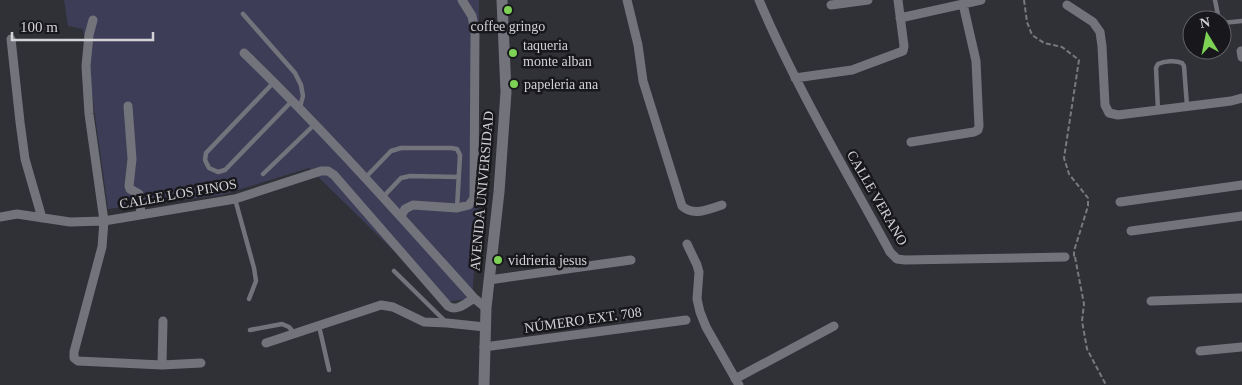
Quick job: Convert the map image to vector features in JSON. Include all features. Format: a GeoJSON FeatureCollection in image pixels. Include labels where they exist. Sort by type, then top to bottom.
{"type":"FeatureCollection","features":[{"type":"Feature","properties":{"kind":"street"},"geometry":{"type":"LineString","coordinates":[[401,216],[405,209],[413,205],[458,208],[469,205],[474,198],[475,32],[472,16],[462,0]]}},
{"type":"Feature","properties":{"kind":"street","name":"AVENIDA UNIVERSIDAD"},"geometry":{"type":"LineString","coordinates":[[481,384],[486,308],[499,192],[506,92],[503,0]]}},
{"type":"Feature","properties":{"kind":"street"},"geometry":{"type":"LineString","coordinates":[[627,0],[638,45],[643,81],[682,206],[687,210],[696,212],[722,205]]}},
{"type":"Feature","properties":{"kind":"street","name":"CALLE VERANO"},"geometry":{"type":"LineString","coordinates":[[760,0],[772,31],[795,78],[890,252],[897,259],[1065,257]]}},
{"type":"Feature","properties":{"kind":"street"},"geometry":{"type":"LineString","coordinates":[[832,5],[868,0]]}},
{"type":"Feature","properties":{"kind":"street"},"geometry":{"type":"LineString","coordinates":[[795,78],[852,70],[903,50],[898,0]]}},
{"type":"Feature","properties":{"kind":"street"},"geometry":{"type":"LineString","coordinates":[[900,18],[981,0]]}},
{"type":"Feature","properties":{"kind":"street"},"geometry":{"type":"LineString","coordinates":[[911,142],[978,130],[976,61],[963,4]]}},
{"type":"Feature","properties":{"kind":"street"},"geometry":{"type":"LineString","coordinates":[[1067,5],[1093,22],[1100,32],[1105,104],[1109,113],[1118,114],[1158,110],[1242,98]]}},
{"type":"Feature","properties":{"kind":"street"},"geometry":{"type":"LineString","coordinates":[[93,20],[89,35],[86,66],[89,114],[104,221],[102,247],[74,358],[78,361],[162,364],[201,363]]}},
{"type":"Feature","properties":{"kind":"street"},"geometry":{"type":"LineString","coordinates":[[11,39],[25,159],[42,218]]}},
{"type":"Feature","properties":{"kind":"street"},"geometry":{"type":"LineString","coordinates":[[244,53],[315,124],[383,196],[474,298],[486,308]]}},
{"type":"Feature","properties":{"kind":"street"},"geometry":{"type":"LineString","coordinates":[[128,106],[132,159],[129,186],[138,193],[141,214]]}},
{"type":"Feature","properties":{"kind":"street","name":"CALLE LOS PINOS"},"geometry":{"type":"LineString","coordinates":[[0,217],[16,214],[70,222],[104,221],[236,199],[321,171],[328,171],[334,175],[448,306],[458,308],[474,298]]}},
{"type":"Feature","properties":{"kind":"street"},"geometry":{"type":"LineString","coordinates":[[1120,202],[1242,185]]}},
{"type":"Feature","properties":{"kind":"street"},"geometry":{"type":"LineString","coordinates":[[1131,231],[1242,216]]}},
{"type":"Feature","properties":{"kind":"street"},"geometry":{"type":"LineString","coordinates":[[688,244],[699,272],[697,299],[700,312],[706,327],[737,382],[834,326]]}},
{"type":"Feature","properties":{"kind":"street"},"geometry":{"type":"LineString","coordinates":[[489,280],[631,260]]}},
{"type":"Feature","properties":{"kind":"street"},"geometry":{"type":"LineString","coordinates":[[1152,301],[1242,298]]}},
{"type":"Feature","properties":{"kind":"street"},"geometry":{"type":"LineString","coordinates":[[266,343],[381,305],[393,307],[424,322],[485,327]]}},
{"type":"Feature","properties":{"kind":"street","name":"NÚMERO EXT. 708"},"geometry":{"type":"LineString","coordinates":[[484,347],[686,320]]}},
{"type":"Feature","properties":{"kind":"street"},"geometry":{"type":"LineString","coordinates":[[162,364],[163,321]]}},
{"type":"Feature","properties":{"kind":"street"},"geometry":{"type":"LineString","coordinates":[[1200,351],[1242,347]]}},
{"type":"Feature","properties":{"kind":"lane"},"geometry":{"type":"LineString","coordinates":[[243,14],[295,73],[301,85],[303,96],[299,108]]}},
{"type":"Feature","properties":{"kind":"lane"},"geometry":{"type":"LineString","coordinates":[[1158,110],[1156,68],[1161,63],[1182,62],[1184,66],[1187,106]]}},
{"type":"Feature","properties":{"kind":"lane"},"geometry":{"type":"LineString","coordinates":[[274,82],[206,153],[205,160],[209,168],[218,172],[225,170],[292,101]]}},
{"type":"Feature","properties":{"kind":"lane"},"geometry":{"type":"LineString","coordinates":[[263,174],[315,124]]}},
{"type":"Feature","properties":{"kind":"lane"},"geometry":{"type":"LineString","coordinates":[[365,178],[391,151],[401,148],[457,149],[460,155],[458,208]]}},
{"type":"Feature","properties":{"kind":"lane"},"geometry":{"type":"LineString","coordinates":[[383,196],[401,178],[410,176],[459,177]]}},
{"type":"Feature","properties":{"kind":"lane"},"geometry":{"type":"LineString","coordinates":[[236,199],[256,281],[249,299]]}},
{"type":"Feature","properties":{"kind":"lane"},"geometry":{"type":"LineString","coordinates":[[394,271],[447,323]]}},
{"type":"Feature","properties":{"kind":"lane"},"geometry":{"type":"LineString","coordinates":[[250,330],[282,324],[289,327],[295,334]]}},
{"type":"Feature","properties":{"kind":"lane"},"geometry":{"type":"LineString","coordinates":[[319,326],[329,370]]}},
{"type":"Feature","properties":{"kind":"path"},"geometry":{"type":"LineString","coordinates":[[1024,0],[1027,22],[1032,35],[1044,43],[1062,47],[1079,60],[1064,158],[1069,174],[1088,198],[1088,206],[1074,251],[1084,304],[1082,321],[1087,349],[1106,385]]}},
{"type":"Feature","properties":{"kind":"path"},"geometry":{"type":"LineString","coordinates":[[1065,257],[1075,257]]}},
{"type":"Feature","properties":{"kind":"shaded area"},"geometry":{"type":"Polygon","coordinates":[[[64,0],[479,0],[479,205],[472,298],[446,302],[309,168],[222,195],[108,209],[83,29],[68,26],[64,0]]]}},
{"type":"Feature","properties":{"kind":"place","name":"coffee gringo"},"geometry":{"type":"Point","coordinates":[508,10]}},
{"type":"Feature","properties":{"kind":"place","name":"taqueria monte alban"},"geometry":{"type":"Point","coordinates":[513,53]}},
{"type":"Feature","properties":{"kind":"place","name":"papeleria ana"},"geometry":{"type":"Point","coordinates":[514,84]}},
{"type":"Feature","properties":{"kind":"place","name":"vidrieria jesus"},"geometry":{"type":"Point","coordinates":[498,260]}}]}
